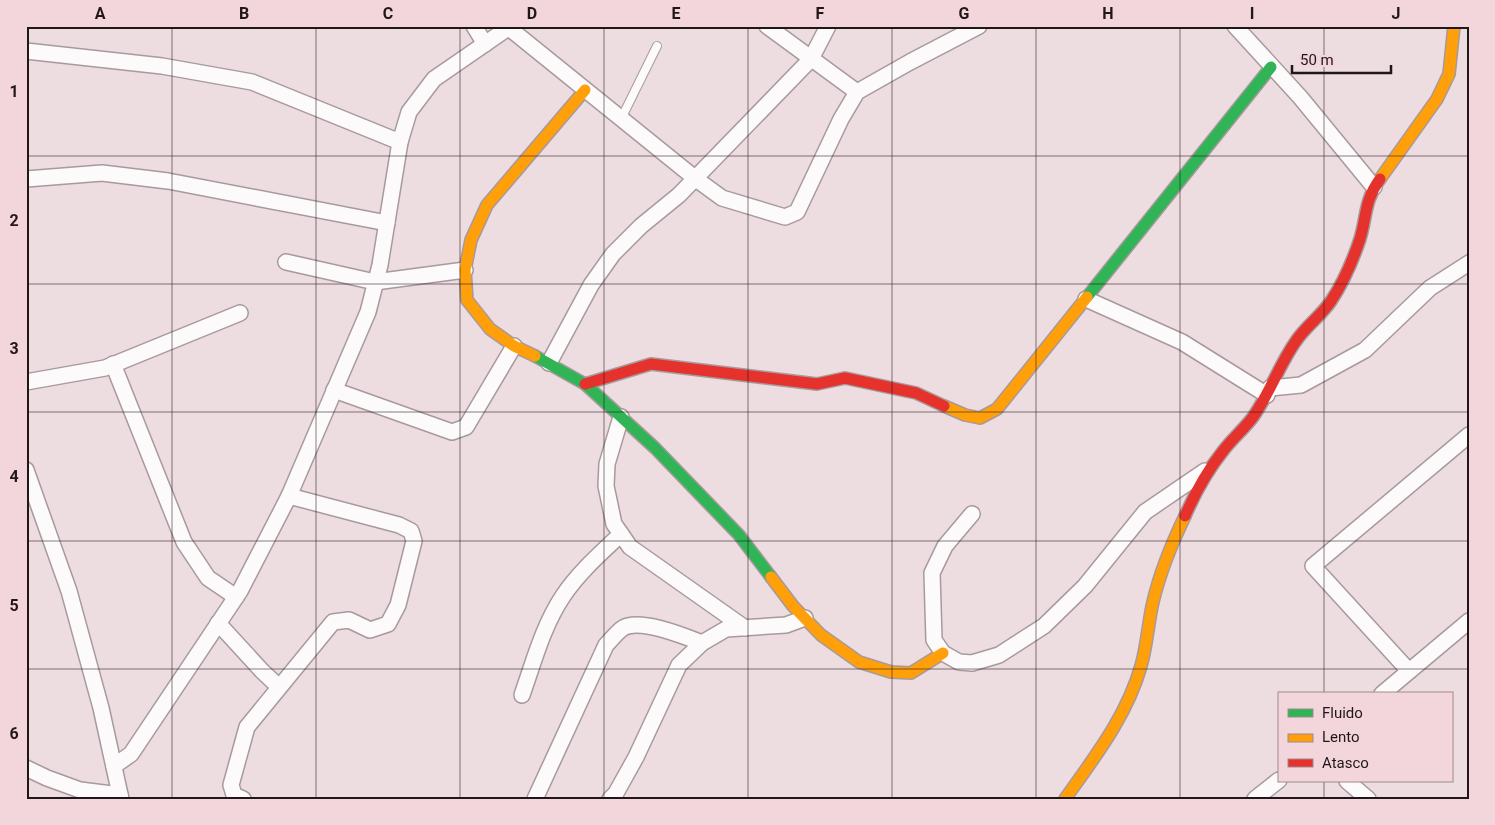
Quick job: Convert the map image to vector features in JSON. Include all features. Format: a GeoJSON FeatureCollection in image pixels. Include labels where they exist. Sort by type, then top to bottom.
{"type":"FeatureCollection","features":[{"type":"Feature","properties":{"kind":"street"},"geometry":{"type":"LineString","coordinates":[[474,26],[485,44]]}},
{"type":"Feature","properties":{"kind":"street"},"geometry":{"type":"LineString","coordinates":[[767,26],[856,92]]}},
{"type":"Feature","properties":{"kind":"street"},"geometry":{"type":"LineString","coordinates":[[549,363],[591,285],[613,254],[641,226],[696,179],[811,59],[828,26]]}},
{"type":"Feature","properties":{"kind":"street"},"geometry":{"type":"LineString","coordinates":[[114,766],[131,754],[236,597],[289,496],[368,312],[380,265],[400,142],[409,112],[434,79],[510,27],[696,179],[722,198],[785,217],[798,212],[856,92],[979,26]]}},
{"type":"Feature","properties":{"kind":"street"},"geometry":{"type":"LineString","coordinates":[[1235,26],[1300,97],[1374,187]]}},
{"type":"Feature","properties":{"kind":"street"},"geometry":{"type":"LineString","coordinates":[[1064,799],[1106,740],[1128,700],[1141,666],[1153,601],[1170,547],[1197,489],[1223,451],[1252,418],[1268,392],[1281,364],[1297,340],[1330,302],[1343,279],[1360,239],[1365,210],[1374,187],[1437,98],[1449,74],[1454,26]]}},
{"type":"Feature","properties":{"kind":"street"},"geometry":{"type":"LineString","coordinates":[[26,50],[162,66],[252,82],[400,142]]}},
{"type":"Feature","properties":{"kind":"street"},"geometry":{"type":"LineString","coordinates":[[585,384],[651,364],[817,384],[845,378],[916,392],[964,415],[980,418],[997,409],[1272,66]]}},
{"type":"Feature","properties":{"kind":"street"},"geometry":{"type":"LineString","coordinates":[[586,90],[488,205],[471,240],[465,270],[467,300],[490,329],[514,346],[549,363],[585,384],[655,448],[739,535],[793,606],[821,635],[859,662],[891,672],[911,673],[943,653]]}},
{"type":"Feature","properties":{"kind":"street"},"geometry":{"type":"LineString","coordinates":[[26,179],[102,173],[168,181],[387,223]]}},
{"type":"Feature","properties":{"kind":"street"},"geometry":{"type":"LineString","coordinates":[[286,262],[375,282],[465,270]]}},
{"type":"Feature","properties":{"kind":"street"},"geometry":{"type":"LineString","coordinates":[[1086,299],[1182,342],[1268,392],[1301,385],[1365,350],[1430,288],[1469,263]]}},
{"type":"Feature","properties":{"kind":"street"},"geometry":{"type":"LineString","coordinates":[[26,382],[105,368],[240,313]]}},
{"type":"Feature","properties":{"kind":"street"},"geometry":{"type":"LineString","coordinates":[[334,390],[452,432],[466,427],[514,346]]}},
{"type":"Feature","properties":{"kind":"street"},"geometry":{"type":"LineString","coordinates":[[113,364],[184,542],[208,578],[236,597]]}},
{"type":"Feature","properties":{"kind":"street"},"geometry":{"type":"LineString","coordinates":[[622,417],[607,464],[606,486],[614,524],[630,547],[745,628]]}},
{"type":"Feature","properties":{"kind":"street"},"geometry":{"type":"LineString","coordinates":[[1409,671],[1313,566],[1469,435]]}},
{"type":"Feature","properties":{"kind":"street"},"geometry":{"type":"LineString","coordinates":[[972,514],[945,546],[932,573],[934,640],[943,653],[959,662],[972,663],[999,655],[1044,626],[1084,586],[1145,512],[1212,466]]}},
{"type":"Feature","properties":{"kind":"street"},"geometry":{"type":"LineString","coordinates":[[26,470],[30,491],[70,591],[101,708],[121,797],[80,790],[26,768]]}},
{"type":"Feature","properties":{"kind":"street"},"geometry":{"type":"LineString","coordinates":[[243,799],[234,795],[231,785],[247,727],[332,622],[349,620],[370,630],[388,624],[398,605],[414,541],[411,531],[399,525],[289,496]]}},
{"type":"Feature","properties":{"kind":"street"},"geometry":{"type":"LineString","coordinates":[[522,695],[542,636],[563,596],[585,568],[621,534]]}},
{"type":"Feature","properties":{"kind":"street"},"geometry":{"type":"LineString","coordinates":[[610,799],[616,793],[636,757],[679,665],[702,643],[726,629],[786,625],[805,618]]}},
{"type":"Feature","properties":{"kind":"street"},"geometry":{"type":"LineString","coordinates":[[1384,692],[1469,622]]}},
{"type":"Feature","properties":{"kind":"street"},"geometry":{"type":"LineString","coordinates":[[218,623],[279,687]]}},
{"type":"Feature","properties":{"kind":"street"},"geometry":{"type":"LineString","coordinates":[[535,799],[606,645],[623,628],[640,625],[658,628],[702,643]]}},
{"type":"Feature","properties":{"kind":"street"},"geometry":{"type":"LineString","coordinates":[[1255,799],[1278,781]]}},
{"type":"Feature","properties":{"kind":"street"},"geometry":{"type":"LineString","coordinates":[[1348,782],[1368,799]]}},
{"type":"Feature","properties":{"kind":"lane"},"geometry":{"type":"LineString","coordinates":[[621,118],[657,46]]}},
{"type":"Feature","properties":{"kind":"traffic: fast"},"geometry":{"type":"LineString","coordinates":[[1087,297],[1271,67]]}},
{"type":"Feature","properties":{"kind":"traffic: fast"},"geometry":{"type":"LineString","coordinates":[[535,356],[585,384],[655,448],[739,535],[771,577]]}},
{"type":"Feature","properties":{"kind":"traffic: slow"},"geometry":{"type":"LineString","coordinates":[[1380,179],[1437,99],[1449,74],[1454,26]]}},
{"type":"Feature","properties":{"kind":"traffic: slow"},"geometry":{"type":"LineString","coordinates":[[535,356],[514,346],[490,329],[467,300],[465,270],[471,240],[487,205],[585,90]]}},
{"type":"Feature","properties":{"kind":"traffic: slow"},"geometry":{"type":"LineString","coordinates":[[944,406],[965,415],[980,418],[997,409],[1087,297]]}},
{"type":"Feature","properties":{"kind":"traffic: slow"},"geometry":{"type":"LineString","coordinates":[[1065,799],[1109,736],[1135,684],[1143,658],[1151,610],[1159,580],[1185,516]]}},
{"type":"Feature","properties":{"kind":"traffic: slow"},"geometry":{"type":"LineString","coordinates":[[771,577],[793,606],[821,635],[859,662],[891,672],[911,673],[943,653]]}},
{"type":"Feature","properties":{"kind":"traffic: jam"},"geometry":{"type":"LineString","coordinates":[[1185,516],[1212,466],[1259,408],[1296,341],[1327,306],[1344,279],[1360,239],[1368,202],[1380,179]]}},
{"type":"Feature","properties":{"kind":"traffic: jam"},"geometry":{"type":"LineString","coordinates":[[585,384],[651,364],[817,384],[845,378],[916,393],[944,406]]}}]}
